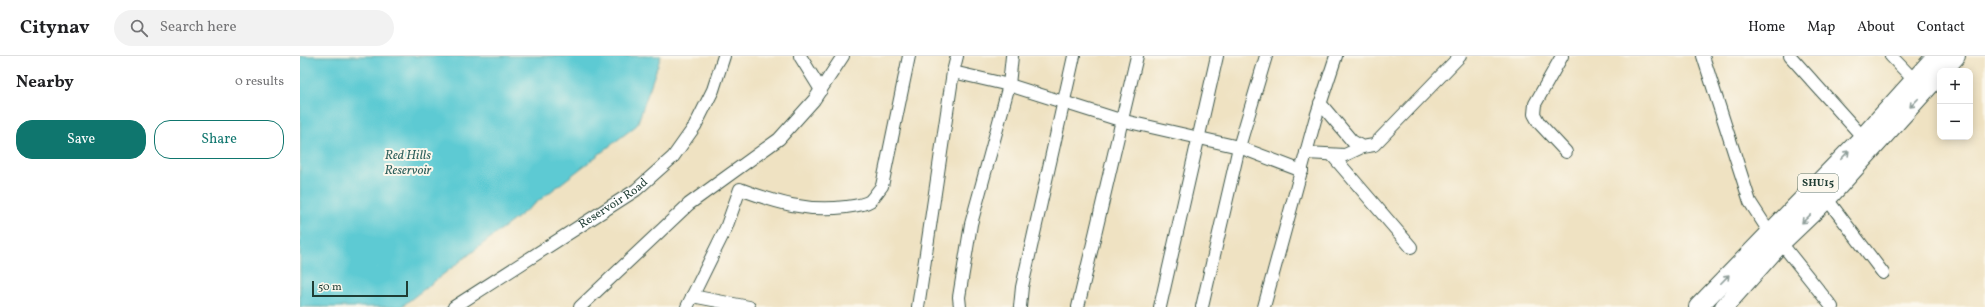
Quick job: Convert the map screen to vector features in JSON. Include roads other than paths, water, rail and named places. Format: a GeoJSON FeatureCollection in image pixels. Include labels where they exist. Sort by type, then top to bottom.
{"type":"FeatureCollection","features":[{"type":"Feature","properties":{"kind":"main road","name":"SHU15"},"geometry":{"type":"LineString","coordinates":[[1698,307],[1776,238],[1827,199],[1914,80],[1936,56]]}},
{"type":"Feature","properties":{"kind":"main road"},"geometry":{"type":"LineString","coordinates":[[1946,68],[1956,56]]}},
{"type":"Feature","properties":{"kind":"main road","name":"SHU15"},"geometry":{"type":"LineString","coordinates":[[1724,307],[1776,238],[1867,143],[1937,77]]}},
{"type":"Feature","properties":{"kind":"street","name":"Reservoir Road"},"geometry":{"type":"LineString","coordinates":[[454,307],[636,190],[673,157],[695,126],[713,90],[724,56]]}},
{"type":"Feature","properties":{"kind":"street"},"geometry":{"type":"LineString","coordinates":[[800,56],[821,90]]}},
{"type":"Feature","properties":{"kind":"street"},"geometry":{"type":"LineString","coordinates":[[580,307],[689,204],[779,139],[801,116],[821,90],[843,56]]}},
{"type":"Feature","properties":{"kind":"street"},"geometry":{"type":"LineString","coordinates":[[687,307],[726,228],[740,189],[775,202],[799,207],[837,208],[856,206],[870,201],[882,186],[910,56]]}},
{"type":"Feature","properties":{"kind":"street"},"geometry":{"type":"LineString","coordinates":[[918,307],[953,72],[957,56]]}},
{"type":"Feature","properties":{"kind":"street"},"geometry":{"type":"LineString","coordinates":[[960,307],[959,297],[971,224],[1009,86],[1012,56]]}},
{"type":"Feature","properties":{"kind":"street"},"geometry":{"type":"LineString","coordinates":[[1020,307],[1022,287],[1074,56]]}},
{"type":"Feature","properties":{"kind":"street"},"geometry":{"type":"LineString","coordinates":[[1078,307],[1120,120],[1137,56]]}},
{"type":"Feature","properties":{"kind":"street"},"geometry":{"type":"LineString","coordinates":[[1160,307],[1217,56]]}},
{"type":"Feature","properties":{"kind":"street"},"geometry":{"type":"LineString","coordinates":[[1202,307],[1239,148],[1266,56]]}},
{"type":"Feature","properties":{"kind":"street"},"geometry":{"type":"LineString","coordinates":[[1264,307],[1320,103],[1336,56]]}},
{"type":"Feature","properties":{"kind":"street"},"geometry":{"type":"LineString","coordinates":[[1306,153],[1345,155],[1362,147],[1374,145],[1460,56]]}},
{"type":"Feature","properties":{"kind":"street"},"geometry":{"type":"LineString","coordinates":[[1562,56],[1535,104],[1534,114],[1539,123],[1566,152]]}},
{"type":"Feature","properties":{"kind":"street"},"geometry":{"type":"LineString","coordinates":[[1703,56],[1750,202],[1776,238],[1832,307]]}},
{"type":"Feature","properties":{"kind":"street"},"geometry":{"type":"LineString","coordinates":[[1790,56],[1867,143]]}},
{"type":"Feature","properties":{"kind":"street"},"geometry":{"type":"LineString","coordinates":[[1891,56],[1914,80]]}},
{"type":"Feature","properties":{"kind":"street"},"geometry":{"type":"LineString","coordinates":[[953,72],[1009,86],[1120,120],[1239,148],[1302,171]]}},
{"type":"Feature","properties":{"kind":"street"},"geometry":{"type":"LineString","coordinates":[[1320,103],[1352,141],[1362,147]]}},
{"type":"Feature","properties":{"kind":"street"},"geometry":{"type":"LineString","coordinates":[[1332,155],[1411,247]]}},
{"type":"Feature","properties":{"kind":"street"},"geometry":{"type":"LineString","coordinates":[[1827,199],[1883,273]]}},
{"type":"Feature","properties":{"kind":"street"},"geometry":{"type":"LineString","coordinates":[[692,296],[749,307]]}},
{"type":"Feature","properties":{"kind":"water","name":"Red Hills Reservoir"},"geometry":{"type":"Polygon","coordinates":[[[300,56],[661,56],[637,125],[401,307],[300,307],[300,56]]]}}]}
